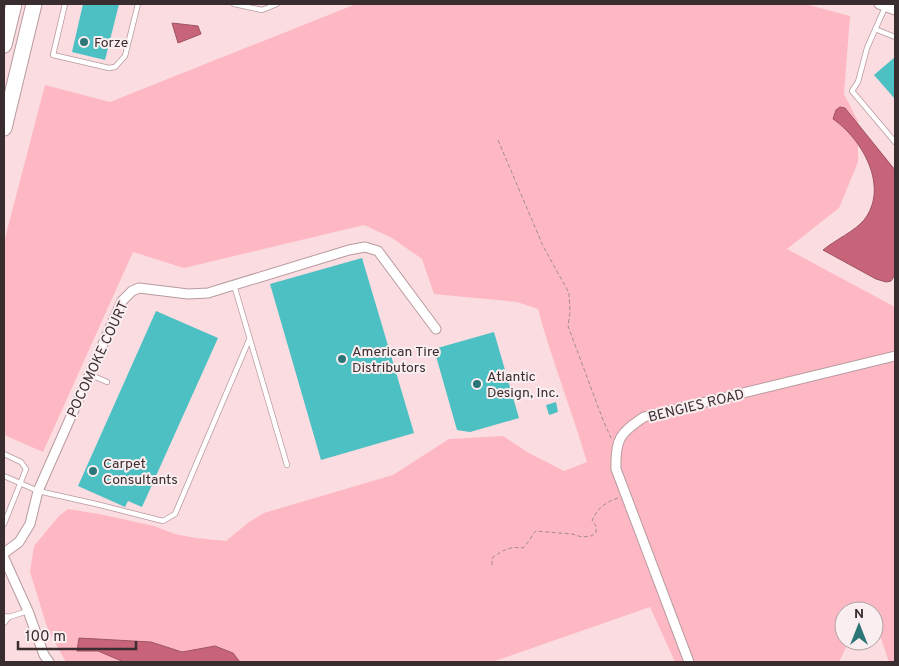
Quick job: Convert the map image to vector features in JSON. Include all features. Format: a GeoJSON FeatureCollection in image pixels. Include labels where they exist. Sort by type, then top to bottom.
{"type":"FeatureCollection","features":[{"type":"Feature","properties":{"kind":"main road"},"geometry":{"type":"LineString","coordinates":[[4,45],[14,4]]}},
{"type":"Feature","properties":{"kind":"main road"},"geometry":{"type":"LineString","coordinates":[[18,68],[26,4]]}},
{"type":"Feature","properties":{"kind":"main road"},"geometry":{"type":"LineString","coordinates":[[4,128],[34,4]]}},
{"type":"Feature","properties":{"kind":"street"},"geometry":{"type":"LineString","coordinates":[[884,4],[895,10]]}},
{"type":"Feature","properties":{"kind":"street","name":"POCOMOKE COURT"},"geometry":{"type":"LineString","coordinates":[[4,553],[19,542],[30,524],[38,491],[89,374],[122,301],[132,291],[139,288],[188,294],[208,293],[350,250],[366,247],[378,251],[436,329]]}},
{"type":"Feature","properties":{"kind":"street","name":"BENGIES ROAD"},"geometry":{"type":"LineString","coordinates":[[617,443],[627,428],[644,417],[895,356]]}},
{"type":"Feature","properties":{"kind":"street"},"geometry":{"type":"LineString","coordinates":[[617,443],[616,468],[689,662]]}},
{"type":"Feature","properties":{"kind":"street"},"geometry":{"type":"LineString","coordinates":[[4,558],[28,610],[44,655],[49,662]]}},
{"type":"Feature","properties":{"kind":"lane"},"geometry":{"type":"LineString","coordinates":[[65,4],[53,55],[109,68],[115,67],[125,56],[138,4]]}},
{"type":"Feature","properties":{"kind":"lane"},"geometry":{"type":"LineString","coordinates":[[234,4],[262,10],[277,4]]}},
{"type":"Feature","properties":{"kind":"lane"},"geometry":{"type":"LineString","coordinates":[[884,4],[867,48],[858,82],[852,91],[895,142]]}},
{"type":"Feature","properties":{"kind":"lane"},"geometry":{"type":"LineString","coordinates":[[875,29],[895,37]]}},
{"type":"Feature","properties":{"kind":"lane"},"geometry":{"type":"LineString","coordinates":[[234,285],[288,465]]}},
{"type":"Feature","properties":{"kind":"lane"},"geometry":{"type":"LineString","coordinates":[[4,476],[38,491],[163,521],[175,514],[249,340]]}},
{"type":"Feature","properties":{"kind":"lane"},"geometry":{"type":"LineString","coordinates":[[89,374],[106,382]]}},
{"type":"Feature","properties":{"kind":"lane"},"geometry":{"type":"LineString","coordinates":[[4,454],[25,465],[26,469],[4,524]]}},
{"type":"Feature","properties":{"kind":"lane"},"geometry":{"type":"LineString","coordinates":[[4,623],[6,616],[28,610]]}},
{"type":"Feature","properties":{"kind":"path"},"geometry":{"type":"LineString","coordinates":[[498,140],[543,246],[568,293],[570,312],[568,326],[609,436],[617,443]]}},
{"type":"Feature","properties":{"kind":"path"},"geometry":{"type":"LineString","coordinates":[[492,565],[492,558],[504,549],[513,546],[523,548],[536,531],[572,534],[582,537],[591,536],[596,533],[596,526],[592,521],[596,511],[609,501],[626,495]]}},
{"type":"Feature","properties":{"kind":"shaded area"},"geometry":{"type":"Polygon","coordinates":[[[356,4],[805,4],[850,16],[844,94],[858,121],[858,162],[839,208],[787,249],[895,307],[895,662],[889,662],[884,647],[884,601],[834,601],[834,651],[844,651],[839,662],[675,662],[650,607],[492,662],[240,662],[237,657],[202,648],[195,651],[182,652],[151,642],[79,638],[98,651],[124,662],[66,662],[48,630],[30,572],[34,546],[59,516],[68,509],[154,526],[175,534],[226,541],[249,522],[264,513],[393,475],[449,439],[503,436],[527,452],[564,471],[587,462],[538,309],[517,302],[434,294],[422,259],[392,238],[364,225],[184,268],[133,252],[43,452],[4,435],[4,242],[45,85],[110,102],[356,4]]]}},
{"type":"Feature","properties":{"kind":"shaded area"},"geometry":{"type":"Polygon","coordinates":[[[172,23],[198,26],[201,34],[178,43],[172,23]]]}},
{"type":"Feature","properties":{"kind":"shaded area"},"geometry":{"type":"Polygon","coordinates":[[[840,107],[845,108],[895,170],[895,275],[891,281],[886,282],[876,279],[823,250],[864,220],[871,207],[874,193],[869,165],[862,151],[854,139],[833,119],[836,110],[840,107]]]}},
{"type":"Feature","properties":{"kind":"shaded area"},"geometry":{"type":"Polygon","coordinates":[[[79,638],[151,642],[182,652],[215,646],[233,653],[240,662],[124,662],[98,651],[77,651],[79,638]]]}},
{"type":"Feature","properties":{"kind":"building"},"geometry":{"type":"Polygon","coordinates":[[[83,4],[119,4],[105,60],[72,52],[83,4]]]}},
{"type":"Feature","properties":{"kind":"building"},"geometry":{"type":"Polygon","coordinates":[[[895,57],[895,99],[874,75],[895,57]]]}},
{"type":"Feature","properties":{"kind":"building","name":"American Tire Distributors"},"geometry":{"type":"Polygon","coordinates":[[[362,258],[414,433],[321,460],[270,284],[362,258]]]}},
{"type":"Feature","properties":{"kind":"building"},"geometry":{"type":"Polygon","coordinates":[[[156,311],[218,338],[142,507],[128,501],[125,507],[78,486],[156,311]]]}},
{"type":"Feature","properties":{"kind":"building","name":"Atlantic Design, Inc."},"geometry":{"type":"Polygon","coordinates":[[[494,332],[519,418],[470,432],[457,430],[434,349],[494,332]]]}},
{"type":"Feature","properties":{"kind":"building"},"geometry":{"type":"Polygon","coordinates":[[[556,402],[558,412],[549,415],[546,405],[556,402]]]}},
{"type":"Feature","properties":{"kind":"place","name":"Forze"},"geometry":{"type":"Point","coordinates":[84,42]}},
{"type":"Feature","properties":{"kind":"place","name":"American Tire Distributors"},"geometry":{"type":"Point","coordinates":[342,359]}},
{"type":"Feature","properties":{"kind":"place","name":"Atlantic Design, Inc."},"geometry":{"type":"Point","coordinates":[477,384]}},
{"type":"Feature","properties":{"kind":"place","name":"Carpet Consultants"},"geometry":{"type":"Point","coordinates":[93,471]}}]}
